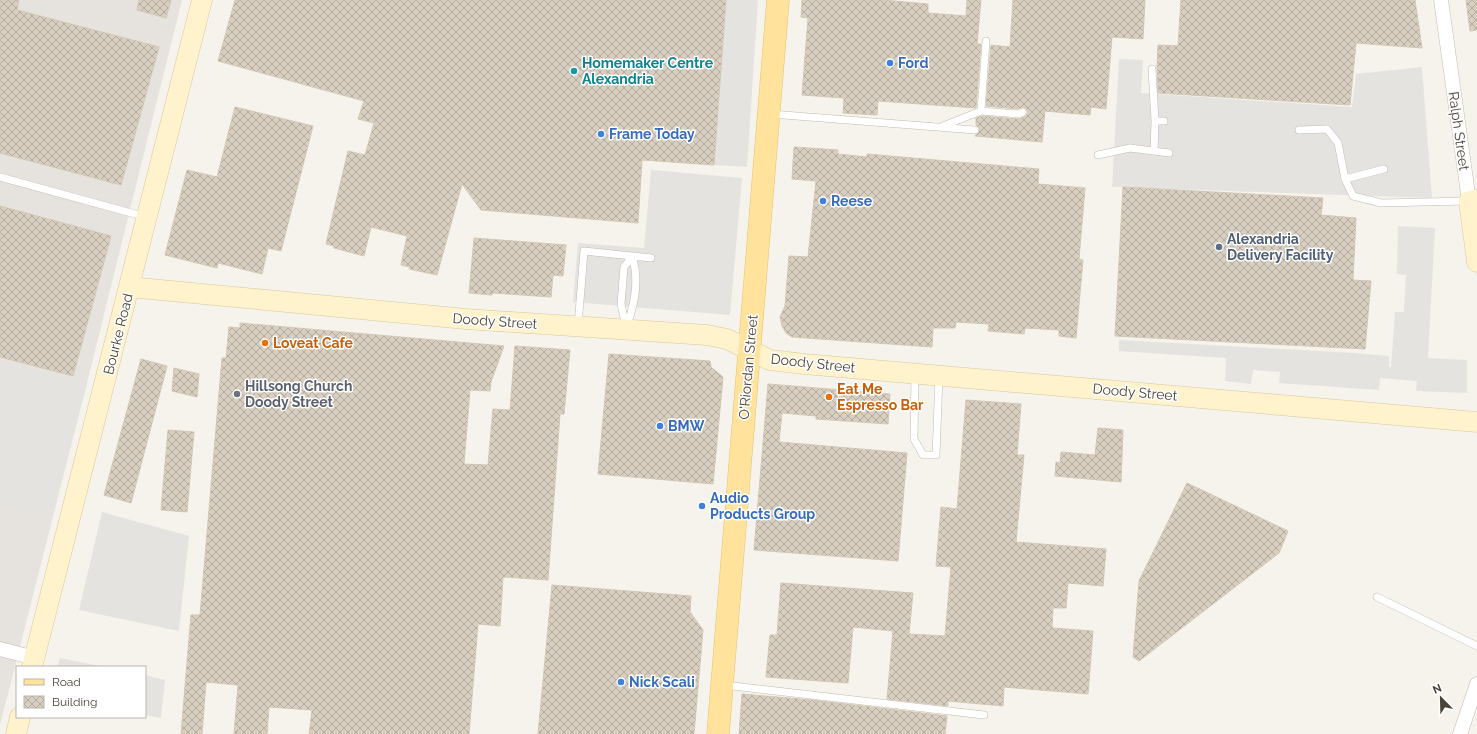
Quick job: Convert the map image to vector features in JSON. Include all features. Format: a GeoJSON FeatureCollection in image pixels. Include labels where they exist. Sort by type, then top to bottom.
{"type":"FeatureCollection","features":[{"type":"Feature","properties":{"kind":"main road","name":"O'Riordan Street"},"geometry":{"type":"LineString","coordinates":[[718,734],[778,0]]}},
{"type":"Feature","properties":{"kind":"street","name":"Bourke Road"},"geometry":{"type":"LineString","coordinates":[[34,662],[202,0]]}},
{"type":"Feature","properties":{"kind":"street","name":"Ralph Street"},"geometry":{"type":"LineString","coordinates":[[1441,0],[1473,201],[1477,262]]}},
{"type":"Feature","properties":{"kind":"street","name":"Doody Street"},"geometry":{"type":"LineString","coordinates":[[130,287],[466,319],[707,335],[727,339],[770,360],[1477,422]]}},
{"type":"Feature","properties":{"kind":"street"},"geometry":{"type":"LineString","coordinates":[[0,649],[34,662]]}},
{"type":"Feature","properties":{"kind":"street"},"geometry":{"type":"LineString","coordinates":[[1460,734],[1477,684]]}},
{"type":"Feature","properties":{"kind":"street"},"geometry":{"type":"LineString","coordinates":[[16,734],[20,718]]}},
{"type":"Feature","properties":{"kind":"lane"},"geometry":{"type":"LineString","coordinates":[[981,111],[986,41]]}},
{"type":"Feature","properties":{"kind":"lane"},"geometry":{"type":"LineString","coordinates":[[1152,69],[1155,121],[1154,151]]}},
{"type":"Feature","properties":{"kind":"lane"},"geometry":{"type":"LineString","coordinates":[[940,127],[981,111],[1019,114],[1023,112]]}},
{"type":"Feature","properties":{"kind":"lane"},"geometry":{"type":"LineString","coordinates":[[769,114],[975,130]]}},
{"type":"Feature","properties":{"kind":"lane"},"geometry":{"type":"LineString","coordinates":[[1155,121],[1164,121]]}},
{"type":"Feature","properties":{"kind":"lane"},"geometry":{"type":"LineString","coordinates":[[1300,130],[1327,129],[1338,143],[1346,179],[1353,196],[1381,203],[1473,201]]}},
{"type":"Feature","properties":{"kind":"lane"},"geometry":{"type":"LineString","coordinates":[[1098,155],[1130,148],[1169,153]]}},
{"type":"Feature","properties":{"kind":"lane"},"geometry":{"type":"LineString","coordinates":[[1346,179],[1384,169]]}},
{"type":"Feature","properties":{"kind":"lane"},"geometry":{"type":"LineString","coordinates":[[0,177],[147,217]]}},
{"type":"Feature","properties":{"kind":"lane"},"geometry":{"type":"LineString","coordinates":[[578,327],[584,251],[651,258]]}},
{"type":"Feature","properties":{"kind":"lane"},"geometry":{"type":"LineString","coordinates":[[626,329],[633,310],[636,268],[632,257]]}},
{"type":"Feature","properties":{"kind":"lane"},"geometry":{"type":"LineString","coordinates":[[626,329],[621,304],[624,267],[632,257]]}},
{"type":"Feature","properties":{"kind":"lane"},"geometry":{"type":"LineString","coordinates":[[915,372],[914,439],[923,455],[936,455],[939,374]]}},
{"type":"Feature","properties":{"kind":"lane"},"geometry":{"type":"LineString","coordinates":[[1377,597],[1477,646]]}},
{"type":"Feature","properties":{"kind":"lane"},"geometry":{"type":"LineString","coordinates":[[722,685],[984,715]]}},
{"type":"Feature","properties":{"kind":"shaded area"},"geometry":{"type":"Polygon","coordinates":[[[0,0],[182,0],[0,725],[0,0]]]}},
{"type":"Feature","properties":{"kind":"shaded area"},"geometry":{"type":"Polygon","coordinates":[[[726,0],[758,0],[747,167],[714,165],[726,0]]]}},
{"type":"Feature","properties":{"kind":"shaded area"},"geometry":{"type":"Polygon","coordinates":[[[1119,59],[1143,60],[1141,93],[1352,107],[1356,74],[1422,67],[1432,198],[1112,187],[1119,59]]]}},
{"type":"Feature","properties":{"kind":"shaded area"},"geometry":{"type":"Polygon","coordinates":[[[651,170],[742,178],[730,315],[573,302],[578,243],[644,248],[651,170]]]}},
{"type":"Feature","properties":{"kind":"shaded area"},"geometry":{"type":"Polygon","coordinates":[[[1398,226],[1435,228],[1428,358],[1467,360],[1467,393],[1416,391],[1417,381],[1380,378],[1379,390],[1279,383],[1280,372],[1253,370],[1251,384],[1225,381],[1226,358],[1119,351],[1119,340],[1354,353],[1389,356],[1389,367],[1391,367],[1395,312],[1404,312],[1406,275],[1397,274],[1398,226]]]}},
{"type":"Feature","properties":{"kind":"shaded area"},"geometry":{"type":"Polygon","coordinates":[[[0,361],[87,383],[51,519],[0,505],[0,361]]]}},
{"type":"Feature","properties":{"kind":"shaded area"},"geometry":{"type":"Polygon","coordinates":[[[102,512],[189,536],[179,631],[79,610],[102,512]]]}},
{"type":"Feature","properties":{"kind":"shaded area"},"geometry":{"type":"Polygon","coordinates":[[[60,658],[100,666],[57,666],[60,658]]]}},
{"type":"Feature","properties":{"kind":"shaded area"},"geometry":{"type":"Polygon","coordinates":[[[146,675],[165,680],[161,718],[146,715],[146,675]]]}},
{"type":"Feature","properties":{"kind":"building"},"geometry":{"type":"Polygon","coordinates":[[[0,0],[19,0],[17,10],[159,47],[121,185],[0,153],[0,0]]]}},
{"type":"Feature","properties":{"kind":"building"},"geometry":{"type":"Polygon","coordinates":[[[139,0],[171,0],[166,18],[137,10],[139,0]]]}},
{"type":"Feature","properties":{"kind":"building"},"geometry":{"type":"Polygon","coordinates":[[[235,0],[726,0],[714,165],[642,160],[638,223],[481,210],[462,184],[437,275],[409,269],[410,267],[401,265],[407,236],[371,227],[364,256],[334,248],[334,246],[326,244],[348,151],[365,155],[374,123],[358,119],[364,101],[218,61],[235,0]]]}},
{"type":"Feature","properties":{"kind":"building","name":"Ford"},"geometry":{"type":"Polygon","coordinates":[[[802,0],[883,0],[928,4],[928,13],[966,16],[967,0],[981,0],[977,44],[981,44],[976,108],[878,101],[877,115],[843,113],[844,98],[802,95],[808,18],[801,17],[802,0]]]}},
{"type":"Feature","properties":{"kind":"building"},"geometry":{"type":"Polygon","coordinates":[[[1013,0],[1145,0],[1143,39],[1112,37],[1106,109],[1091,107],[1090,115],[1045,111],[1042,142],[975,136],[980,130],[976,125],[976,118],[982,116],[1019,119],[1026,116],[1028,113],[1027,109],[1024,107],[1018,109],[986,106],[991,45],[1010,47],[1013,0]]]}},
{"type":"Feature","properties":{"kind":"building"},"geometry":{"type":"Polygon","coordinates":[[[1181,0],[1415,0],[1422,48],[1356,43],[1350,105],[1158,93],[1158,45],[1178,46],[1181,0]]]}},
{"type":"Feature","properties":{"kind":"building"},"geometry":{"type":"Polygon","coordinates":[[[1466,0],[1477,0],[1477,30],[1470,31],[1466,0]]]}},
{"type":"Feature","properties":{"kind":"building"},"geometry":{"type":"Polygon","coordinates":[[[235,107],[313,126],[281,251],[268,248],[262,274],[218,263],[217,268],[165,255],[187,170],[217,177],[235,107]]]}},
{"type":"Feature","properties":{"kind":"building"},"geometry":{"type":"Polygon","coordinates":[[[794,147],[838,150],[838,154],[867,157],[867,154],[1039,169],[1038,184],[1085,188],[1079,259],[1083,260],[1076,338],[1059,336],[1059,330],[1025,328],[1024,334],[988,331],[989,324],[956,322],[955,328],[933,328],[932,347],[792,337],[786,333],[782,326],[780,317],[785,306],[789,256],[808,257],[816,181],[792,179],[794,147]]]}},
{"type":"Feature","properties":{"kind":"building","name":"Alexandria Delivery Facility"},"geometry":{"type":"Polygon","coordinates":[[[1123,187],[1323,198],[1321,215],[1356,218],[1353,280],[1371,281],[1365,349],[1115,336],[1123,187]]]}},
{"type":"Feature","properties":{"kind":"building"},"geometry":{"type":"Polygon","coordinates":[[[0,206],[111,236],[73,376],[0,357],[0,206]]]}},
{"type":"Feature","properties":{"kind":"building"},"geometry":{"type":"Polygon","coordinates":[[[474,238],[566,245],[563,276],[553,275],[551,297],[469,293],[474,238]]]}},
{"type":"Feature","properties":{"kind":"building"},"geometry":{"type":"Polygon","coordinates":[[[240,323],[504,346],[491,382],[490,391],[470,390],[464,464],[488,465],[493,409],[510,410],[515,346],[570,350],[564,414],[560,414],[548,580],[503,577],[500,626],[478,624],[469,734],[309,734],[312,710],[269,707],[267,734],[234,734],[238,685],[206,682],[202,734],[181,734],[191,615],[200,615],[222,358],[226,358],[229,327],[240,328],[240,323]]]}},
{"type":"Feature","properties":{"kind":"building","name":"BMW"},"geometry":{"type":"Polygon","coordinates":[[[609,354],[710,361],[711,367],[723,377],[713,484],[598,474],[609,354]]]}},
{"type":"Feature","properties":{"kind":"building"},"geometry":{"type":"Polygon","coordinates":[[[141,359],[167,366],[131,503],[104,495],[141,359]]]}},
{"type":"Feature","properties":{"kind":"building"},"geometry":{"type":"Polygon","coordinates":[[[174,368],[199,374],[197,397],[172,391],[174,368]]]}},
{"type":"Feature","properties":{"kind":"building"},"geometry":{"type":"Polygon","coordinates":[[[768,384],[890,394],[888,424],[816,419],[816,416],[782,413],[779,442],[907,453],[898,561],[754,550],[768,384]]]}},
{"type":"Feature","properties":{"kind":"building"},"geometry":{"type":"Polygon","coordinates":[[[966,400],[1021,404],[1017,455],[1024,455],[1016,542],[1106,549],[1103,586],[1068,583],[1066,608],[1053,608],[1052,628],[1093,631],[1088,694],[1004,687],[1003,706],[948,701],[948,706],[887,699],[893,631],[853,627],[848,683],[766,677],[770,635],[777,635],[781,583],[913,593],[909,634],[945,636],[951,567],[936,566],[941,507],[957,509],[966,400]]]}},
{"type":"Feature","properties":{"kind":"building"},"geometry":{"type":"Polygon","coordinates":[[[1098,428],[1123,430],[1121,482],[1055,476],[1056,462],[1060,463],[1061,452],[1095,455],[1098,428]]]}},
{"type":"Feature","properties":{"kind":"building"},"geometry":{"type":"Polygon","coordinates":[[[168,430],[194,432],[187,512],[161,510],[168,430]]]}},
{"type":"Feature","properties":{"kind":"building"},"geometry":{"type":"Polygon","coordinates":[[[1187,483],[1288,531],[1279,553],[1139,661],[1133,657],[1139,581],[1187,483]]]}},
{"type":"Feature","properties":{"kind":"building","name":"Nick Scali"},"geometry":{"type":"Polygon","coordinates":[[[552,585],[691,596],[690,612],[703,630],[694,734],[538,734],[552,585]]]}},
{"type":"Feature","properties":{"kind":"building"},"geometry":{"type":"Polygon","coordinates":[[[742,694],[812,700],[947,716],[945,734],[739,734],[742,694]]]}},
{"type":"Feature","properties":{"kind":"place","name":"Ford"},"geometry":{"type":"Point","coordinates":[890,63]}},
{"type":"Feature","properties":{"kind":"place","name":"Homemaker Centre Alexandria"},"geometry":{"type":"Point","coordinates":[574,71]}},
{"type":"Feature","properties":{"kind":"place","name":"Frame Today"},"geometry":{"type":"Point","coordinates":[601,134]}},
{"type":"Feature","properties":{"kind":"place","name":"Reese"},"geometry":{"type":"Point","coordinates":[823,201]}},
{"type":"Feature","properties":{"kind":"place","name":"Alexandria Delivery Facility"},"geometry":{"type":"Point","coordinates":[1219,247]}},
{"type":"Feature","properties":{"kind":"place","name":"Loveat Cafe"},"geometry":{"type":"Point","coordinates":[265,343]}},
{"type":"Feature","properties":{"kind":"place","name":"Hillsong Church Doody Street"},"geometry":{"type":"Point","coordinates":[237,394]}},
{"type":"Feature","properties":{"kind":"place","name":"Eat Me Espresso Bar"},"geometry":{"type":"Point","coordinates":[829,397]}},
{"type":"Feature","properties":{"kind":"place","name":"BMW"},"geometry":{"type":"Point","coordinates":[660,426]}},
{"type":"Feature","properties":{"kind":"place","name":"Audio Products Group"},"geometry":{"type":"Point","coordinates":[702,506]}},
{"type":"Feature","properties":{"kind":"place","name":"Nick Scali"},"geometry":{"type":"Point","coordinates":[621,682]}}]}
